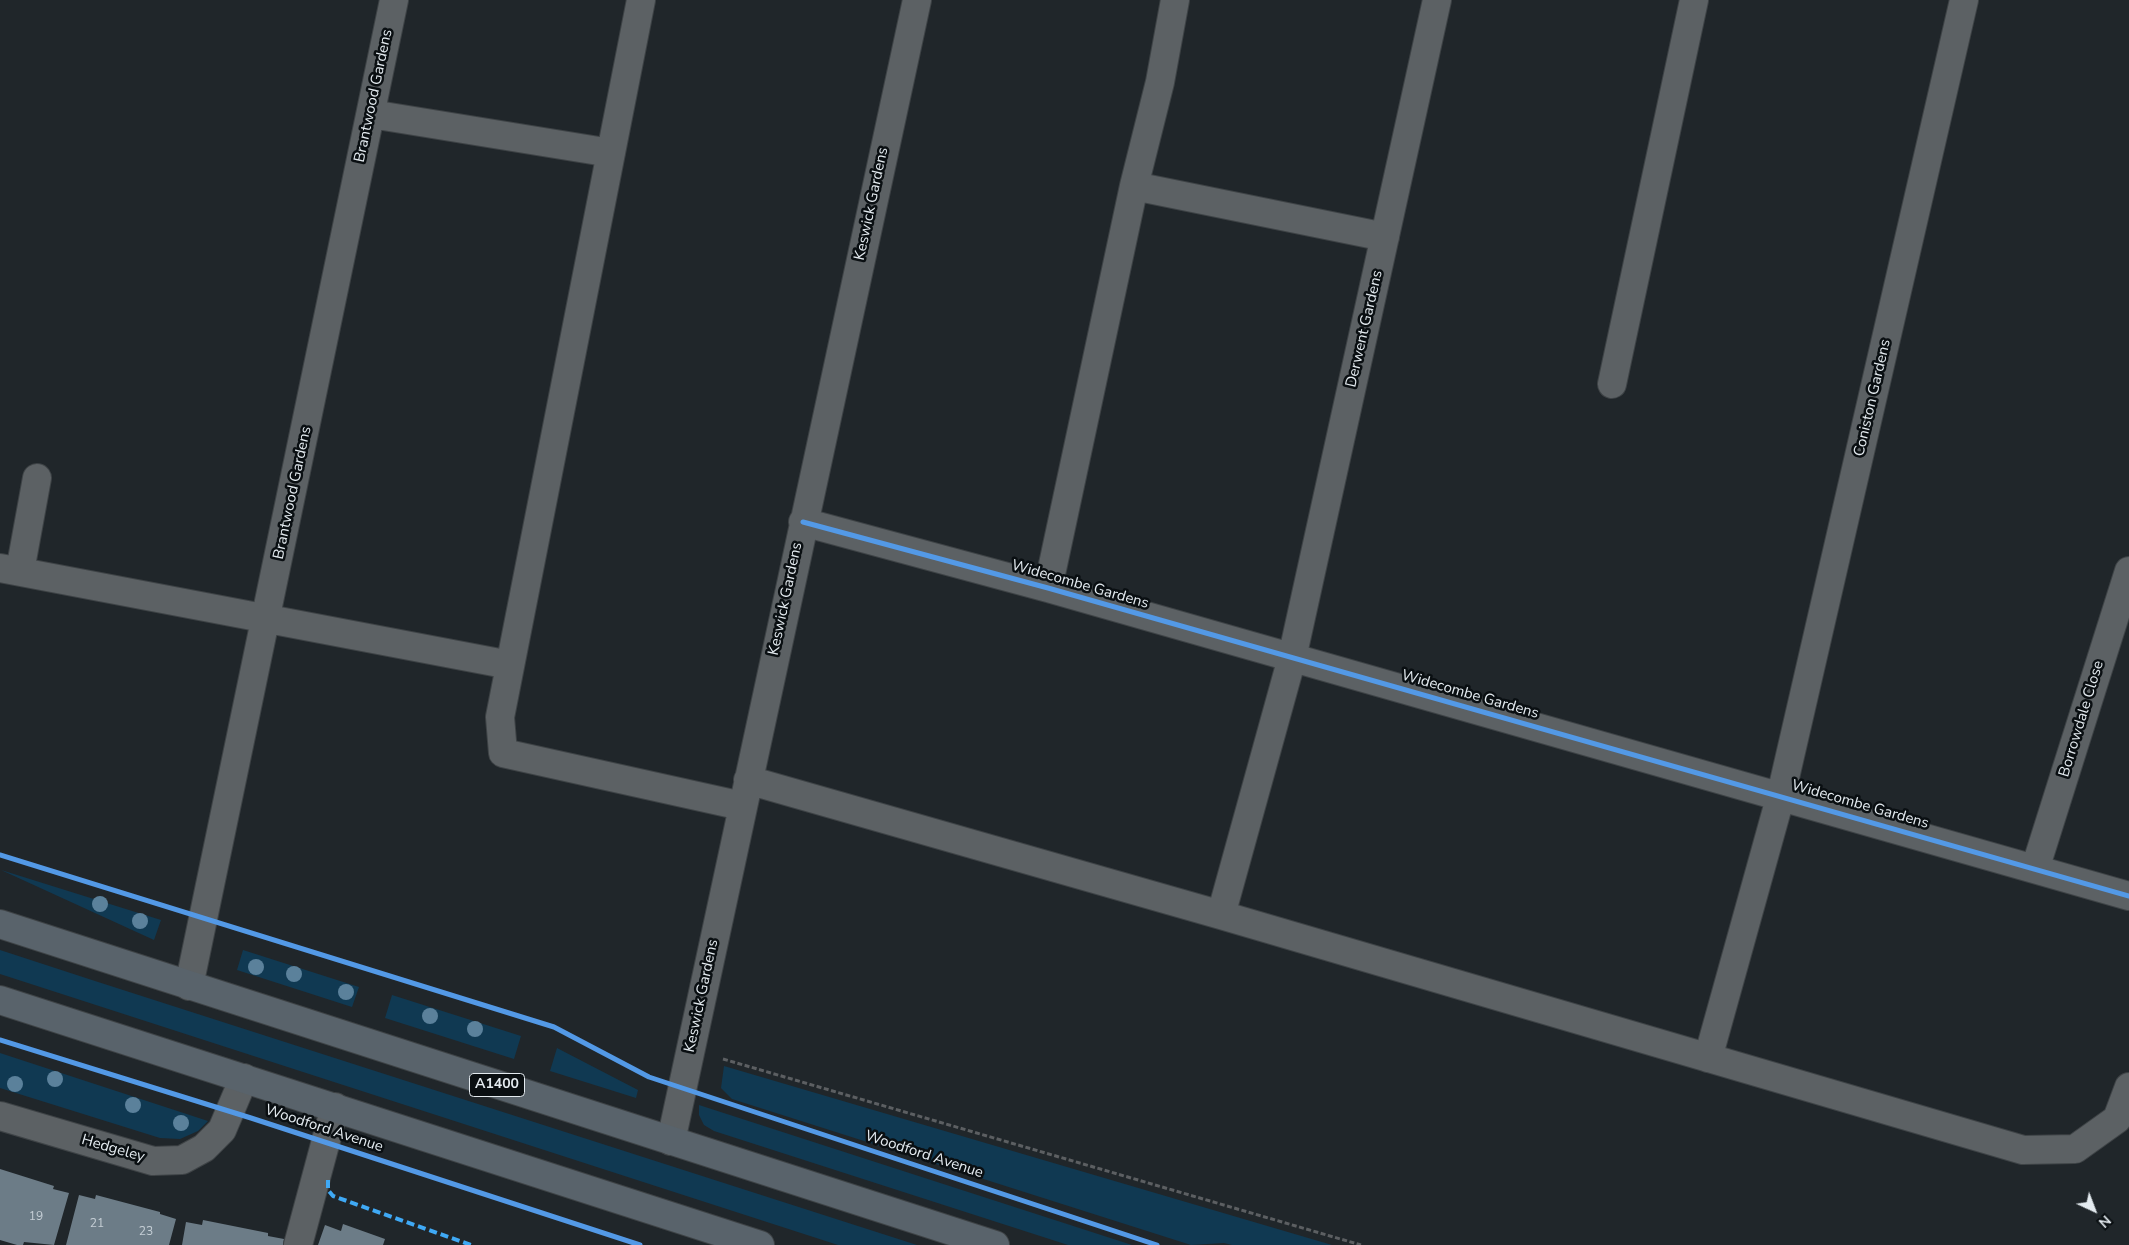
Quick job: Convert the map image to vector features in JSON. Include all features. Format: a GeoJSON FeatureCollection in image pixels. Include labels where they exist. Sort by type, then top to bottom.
{"type":"FeatureCollection","features":[{"type":"Feature","properties":{"kind":"highway","name":"A1400"},"geometry":{"type":"LineString","coordinates":[[0,924],[995,1245]]}},
{"type":"Feature","properties":{"kind":"highway","name":"Woodford Avenue"},"geometry":{"type":"LineString","coordinates":[[0,1000],[760,1245]]}},
{"type":"Feature","properties":{"kind":"street","name":"Brantwood Gardens"},"geometry":{"type":"LineString","coordinates":[[189,986],[394,0]]}},
{"type":"Feature","properties":{"kind":"street"},"geometry":{"type":"LineString","coordinates":[[641,0],[500,718],[503,753],[745,793],[1221,915],[2023,1150],[2075,1149],[2117,1119],[2129,1087]]}},
{"type":"Feature","properties":{"kind":"street","name":"Keswick Gardens"},"geometry":{"type":"LineString","coordinates":[[671,1141],[917,0]]}},
{"type":"Feature","properties":{"kind":"street"},"geometry":{"type":"LineString","coordinates":[[1048,588],[1134,186],[1160,82],[1175,0]]}},
{"type":"Feature","properties":{"kind":"street","name":"Derwent Gardens"},"geometry":{"type":"LineString","coordinates":[[1221,915],[1292,658],[1437,0]]}},
{"type":"Feature","properties":{"kind":"street"},"geometry":{"type":"LineString","coordinates":[[1612,384],[1694,0]]}},
{"type":"Feature","properties":{"kind":"street","name":"Coniston Gardens"},"geometry":{"type":"LineString","coordinates":[[1708,1058],[1781,795],[1964,0]]}},
{"type":"Feature","properties":{"kind":"street"},"geometry":{"type":"LineString","coordinates":[[371,114],[611,153]]}},
{"type":"Feature","properties":{"kind":"street"},"geometry":{"type":"LineString","coordinates":[[1134,186],[1386,237]]}},
{"type":"Feature","properties":{"kind":"street"},"geometry":{"type":"LineString","coordinates":[[37,478],[10,570],[510,665]]}},
{"type":"Feature","properties":{"kind":"street","name":"Widecombe Gardens"},"geometry":{"type":"LineString","coordinates":[[803,522],[1048,588],[1781,795],[2129,896]]}},
{"type":"Feature","properties":{"kind":"street","name":"Borrowdale Close"},"geometry":{"type":"LineString","coordinates":[[2035,869],[2129,571]]}},
{"type":"Feature","properties":{"kind":"street","name":"Hedgeley"},"geometry":{"type":"LineString","coordinates":[[0,1116],[153,1161],[182,1160],[204,1148],[222,1130],[244,1078]]}},
{"type":"Feature","properties":{"kind":"street"},"geometry":{"type":"LineString","coordinates":[[298,1245],[335,1107]]}},
{"type":"Feature","properties":{"kind":"path"},"geometry":{"type":"LineString","coordinates":[[691,1050],[1361,1245]]}},
{"type":"Feature","properties":{"kind":"shaded area"},"geometry":{"type":"Polygon","coordinates":[[[1,870],[161,920],[154,940],[1,870]]]}},
{"type":"Feature","properties":{"kind":"shaded area"},"geometry":{"type":"Polygon","coordinates":[[[0,950],[917,1245],[838,1245],[0,974],[0,950]]]}},
{"type":"Feature","properties":{"kind":"shaded area"},"geometry":{"type":"Polygon","coordinates":[[[243,950],[359,987],[352,1007],[237,970],[243,950]]]}},
{"type":"Feature","properties":{"kind":"shaded area"},"geometry":{"type":"Polygon","coordinates":[[[392,995],[521,1036],[514,1059],[385,1018],[392,995]]]}},
{"type":"Feature","properties":{"kind":"shaded area"},"geometry":{"type":"Polygon","coordinates":[[[557,1048],[638,1090],[636,1098],[550,1071],[557,1048]]]}},
{"type":"Feature","properties":{"kind":"shaded area"},"geometry":{"type":"Polygon","coordinates":[[[0,1053],[208,1121],[198,1131],[180,1139],[160,1138],[0,1088],[0,1053]]]}},
{"type":"Feature","properties":{"kind":"shaded area"},"geometry":{"type":"Polygon","coordinates":[[[724,1066],[1332,1245],[1232,1245],[1224,1243],[1191,1245],[732,1099],[721,1088],[724,1066]]]}},
{"type":"Feature","properties":{"kind":"shaded area"},"geometry":{"type":"Polygon","coordinates":[[[699,1105],[1132,1245],[1068,1245],[714,1131],[704,1125],[699,1115],[699,1105]]]}},
{"type":"Feature","properties":{"kind":"building"},"geometry":{"type":"Polygon","coordinates":[[[0,1169],[54,1186],[53,1189],[69,1193],[54,1245],[24,1242],[23,1245],[17,1245],[0,1240],[0,1169]]]}},
{"type":"Feature","properties":{"kind":"building"},"geometry":{"type":"Polygon","coordinates":[[[79,1195],[95,1199],[96,1195],[160,1212],[160,1214],[176,1219],[169,1245],[66,1245],[79,1195]]]}},
{"type":"Feature","properties":{"kind":"building"},"geometry":{"type":"Polygon","coordinates":[[[203,1220],[268,1233],[268,1236],[284,1239],[283,1245],[182,1245],[186,1222],[202,1225],[203,1220]]]}},
{"type":"Feature","properties":{"kind":"building"},"geometry":{"type":"Polygon","coordinates":[[[343,1224],[385,1239],[383,1245],[318,1245],[325,1225],[341,1231],[343,1224]]]}},
{"type":"Feature","properties":{"kind":"marked path"},"geometry":{"type":"LineString","coordinates":[[328,1180],[328,1190],[333,1196],[471,1245]]}},
{"type":"Feature","properties":{"kind":"cycle path"},"geometry":{"type":"LineString","coordinates":[[803,522],[1048,588],[2129,896]]}},
{"type":"Feature","properties":{"kind":"cycle path"},"geometry":{"type":"LineString","coordinates":[[0,855],[554,1027],[649,1077],[1157,1245]]}},
{"type":"Feature","properties":{"kind":"cycle path"},"geometry":{"type":"LineString","coordinates":[[0,1040],[251,1118],[640,1245]]}}]}
